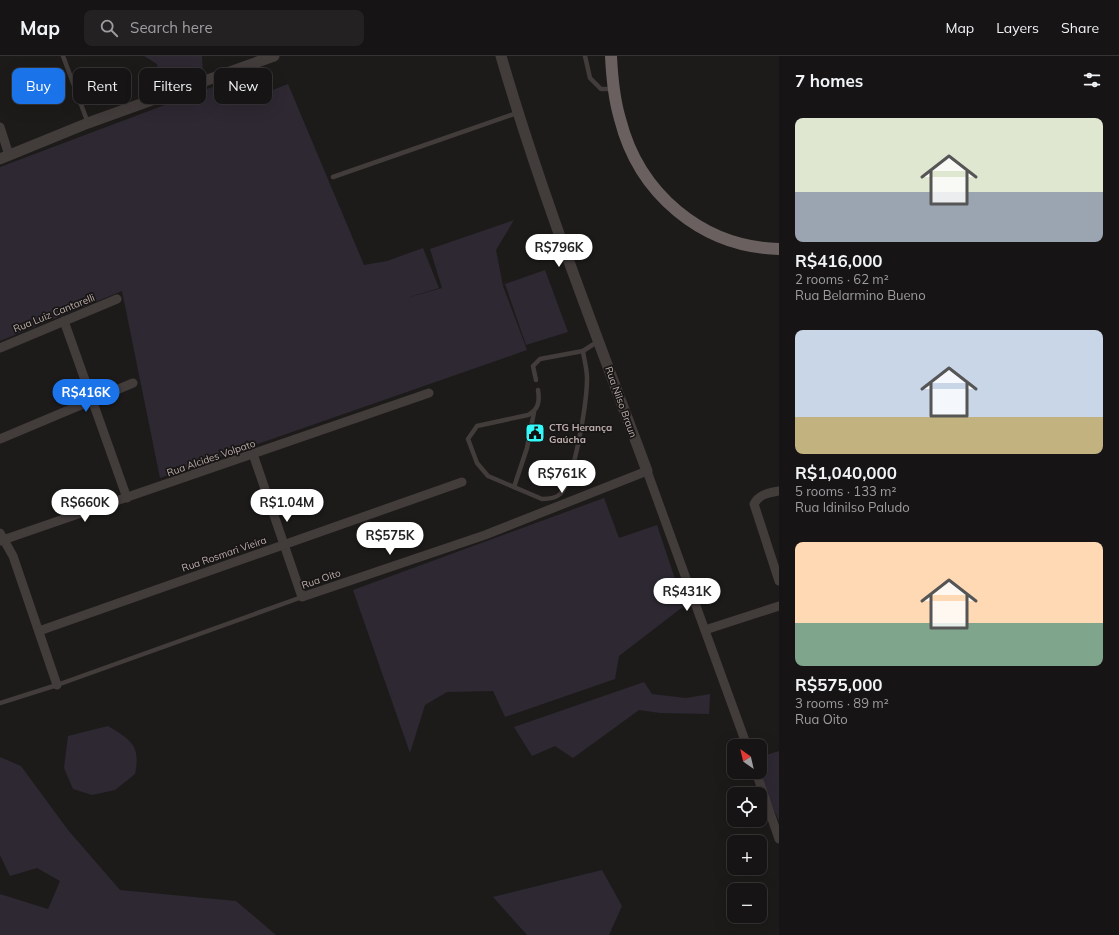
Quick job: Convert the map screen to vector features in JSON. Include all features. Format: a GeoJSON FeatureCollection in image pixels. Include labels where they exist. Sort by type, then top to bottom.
{"type":"FeatureCollection","features":[{"type":"Feature","properties":{"kind":"highway"},"geometry":{"type":"LineString","coordinates":[[611,56],[614,89],[620,119],[634,156],[654,189],[670,206],[689,221],[711,234],[757,248],[779,249]]}},
{"type":"Feature","properties":{"kind":"street"},"geometry":{"type":"LineString","coordinates":[[0,127],[4,157],[88,123],[274,56]]}},
{"type":"Feature","properties":{"kind":"street","name":"Rua Nilso Braun"},"geometry":{"type":"LineString","coordinates":[[501,56],[517,113],[553,219],[744,739]]}},
{"type":"Feature","properties":{"kind":"street","name":"Rua Luiz Cantarelli"},"geometry":{"type":"LineString","coordinates":[[0,348],[117,299]]}},
{"type":"Feature","properties":{"kind":"street"},"geometry":{"type":"LineString","coordinates":[[64,321],[127,498]]}},
{"type":"Feature","properties":{"kind":"street"},"geometry":{"type":"LineString","coordinates":[[0,439],[133,383]]}},
{"type":"Feature","properties":{"kind":"street","name":"Rua Alcides Volpato"},"geometry":{"type":"LineString","coordinates":[[1,538],[127,498],[429,393]]}},
{"type":"Feature","properties":{"kind":"street"},"geometry":{"type":"LineString","coordinates":[[253,454],[302,597]]}},
{"type":"Feature","properties":{"kind":"street","name":"Rua Oito"},"geometry":{"type":"LineString","coordinates":[[302,597],[485,535],[647,471]]}},
{"type":"Feature","properties":{"kind":"street","name":"Rua Rosmari Vieira"},"geometry":{"type":"LineString","coordinates":[[39,631],[462,482]]}},
{"type":"Feature","properties":{"kind":"street"},"geometry":{"type":"LineString","coordinates":[[779,491],[761,496],[756,499],[754,504],[779,581]]}},
{"type":"Feature","properties":{"kind":"street"},"geometry":{"type":"LineString","coordinates":[[1,538],[13,556],[57,685]]}},
{"type":"Feature","properties":{"kind":"street"},"geometry":{"type":"LineString","coordinates":[[705,630],[779,606]]}},
{"type":"Feature","properties":{"kind":"street"},"geometry":{"type":"LineString","coordinates":[[758,779],[779,839]]}},
{"type":"Feature","properties":{"kind":"lane"},"geometry":{"type":"LineString","coordinates":[[63,56],[88,123]]}},
{"type":"Feature","properties":{"kind":"lane"},"geometry":{"type":"LineString","coordinates":[[585,56],[590,78],[601,89],[614,89]]}},
{"type":"Feature","properties":{"kind":"lane"},"geometry":{"type":"LineString","coordinates":[[333,177],[517,113]]}},
{"type":"Feature","properties":{"kind":"lane"},"geometry":{"type":"LineString","coordinates":[[536,380],[533,366],[540,359],[583,350],[599,341]]}},
{"type":"Feature","properties":{"kind":"lane"},"geometry":{"type":"LineString","coordinates":[[534,412],[528,415],[477,426],[468,439],[477,463],[488,476],[542,499],[549,499],[560,495],[570,477],[586,403],[587,377],[583,350]]}},
{"type":"Feature","properties":{"kind":"lane"},"geometry":{"type":"LineString","coordinates":[[514,487],[527,448],[534,412],[540,401],[538,390]]}},
{"type":"Feature","properties":{"kind":"lane","name":"Rua Oito"},"geometry":{"type":"LineString","coordinates":[[0,703],[57,685],[302,597]]}},
{"type":"Feature","properties":{"kind":"shaded area"},"geometry":{"type":"Polygon","coordinates":[[[144,56],[202,56],[203,68],[158,68],[157,64],[144,56]]]}},
{"type":"Feature","properties":{"kind":"shaded area"},"geometry":{"type":"Polygon","coordinates":[[[288,84],[364,265],[387,261],[423,248],[439,288],[403,299],[442,288],[430,249],[514,220],[496,250],[503,286],[527,350],[160,478],[122,291],[0,341],[0,167],[167,104],[206,104],[206,89],[214,86],[214,104],[272,104],[272,90],[288,84]]]}},
{"type":"Feature","properties":{"kind":"shaded area"},"geometry":{"type":"Polygon","coordinates":[[[545,270],[568,332],[526,345],[505,284],[545,270]]]}},
{"type":"Feature","properties":{"kind":"shaded area"},"geometry":{"type":"Polygon","coordinates":[[[604,498],[619,538],[657,525],[684,606],[619,656],[615,679],[505,717],[493,691],[447,692],[425,705],[410,753],[353,590],[604,498]]]}},
{"type":"Feature","properties":{"kind":"shaded area"},"geometry":{"type":"Polygon","coordinates":[[[644,682],[652,694],[686,698],[710,694],[709,714],[660,713],[639,710],[573,758],[555,746],[532,756],[514,727],[644,682]]]}},
{"type":"Feature","properties":{"kind":"shaded area"},"geometry":{"type":"Polygon","coordinates":[[[108,726],[123,735],[132,744],[137,756],[135,774],[115,790],[92,795],[73,789],[64,768],[68,736],[108,726]]]}},
{"type":"Feature","properties":{"kind":"shaded area"},"geometry":{"type":"Polygon","coordinates":[[[779,751],[779,821],[767,794],[767,787],[764,787],[760,779],[767,779],[767,755],[779,751]]]}},
{"type":"Feature","properties":{"kind":"shaded area"},"geometry":{"type":"Polygon","coordinates":[[[0,757],[21,766],[68,830],[120,890],[236,901],[276,935],[0,935],[0,894],[48,909],[60,881],[37,868],[10,876],[0,855],[0,757]]]}},
{"type":"Feature","properties":{"kind":"shaded area"},"geometry":{"type":"Polygon","coordinates":[[[602,870],[622,906],[609,935],[527,935],[493,897],[602,870]]]}},
{"type":"Feature","properties":{"kind":"place","name":"CTG Herança Gaúcha"},"geometry":{"type":"Point","coordinates":[535,433]}}]}
